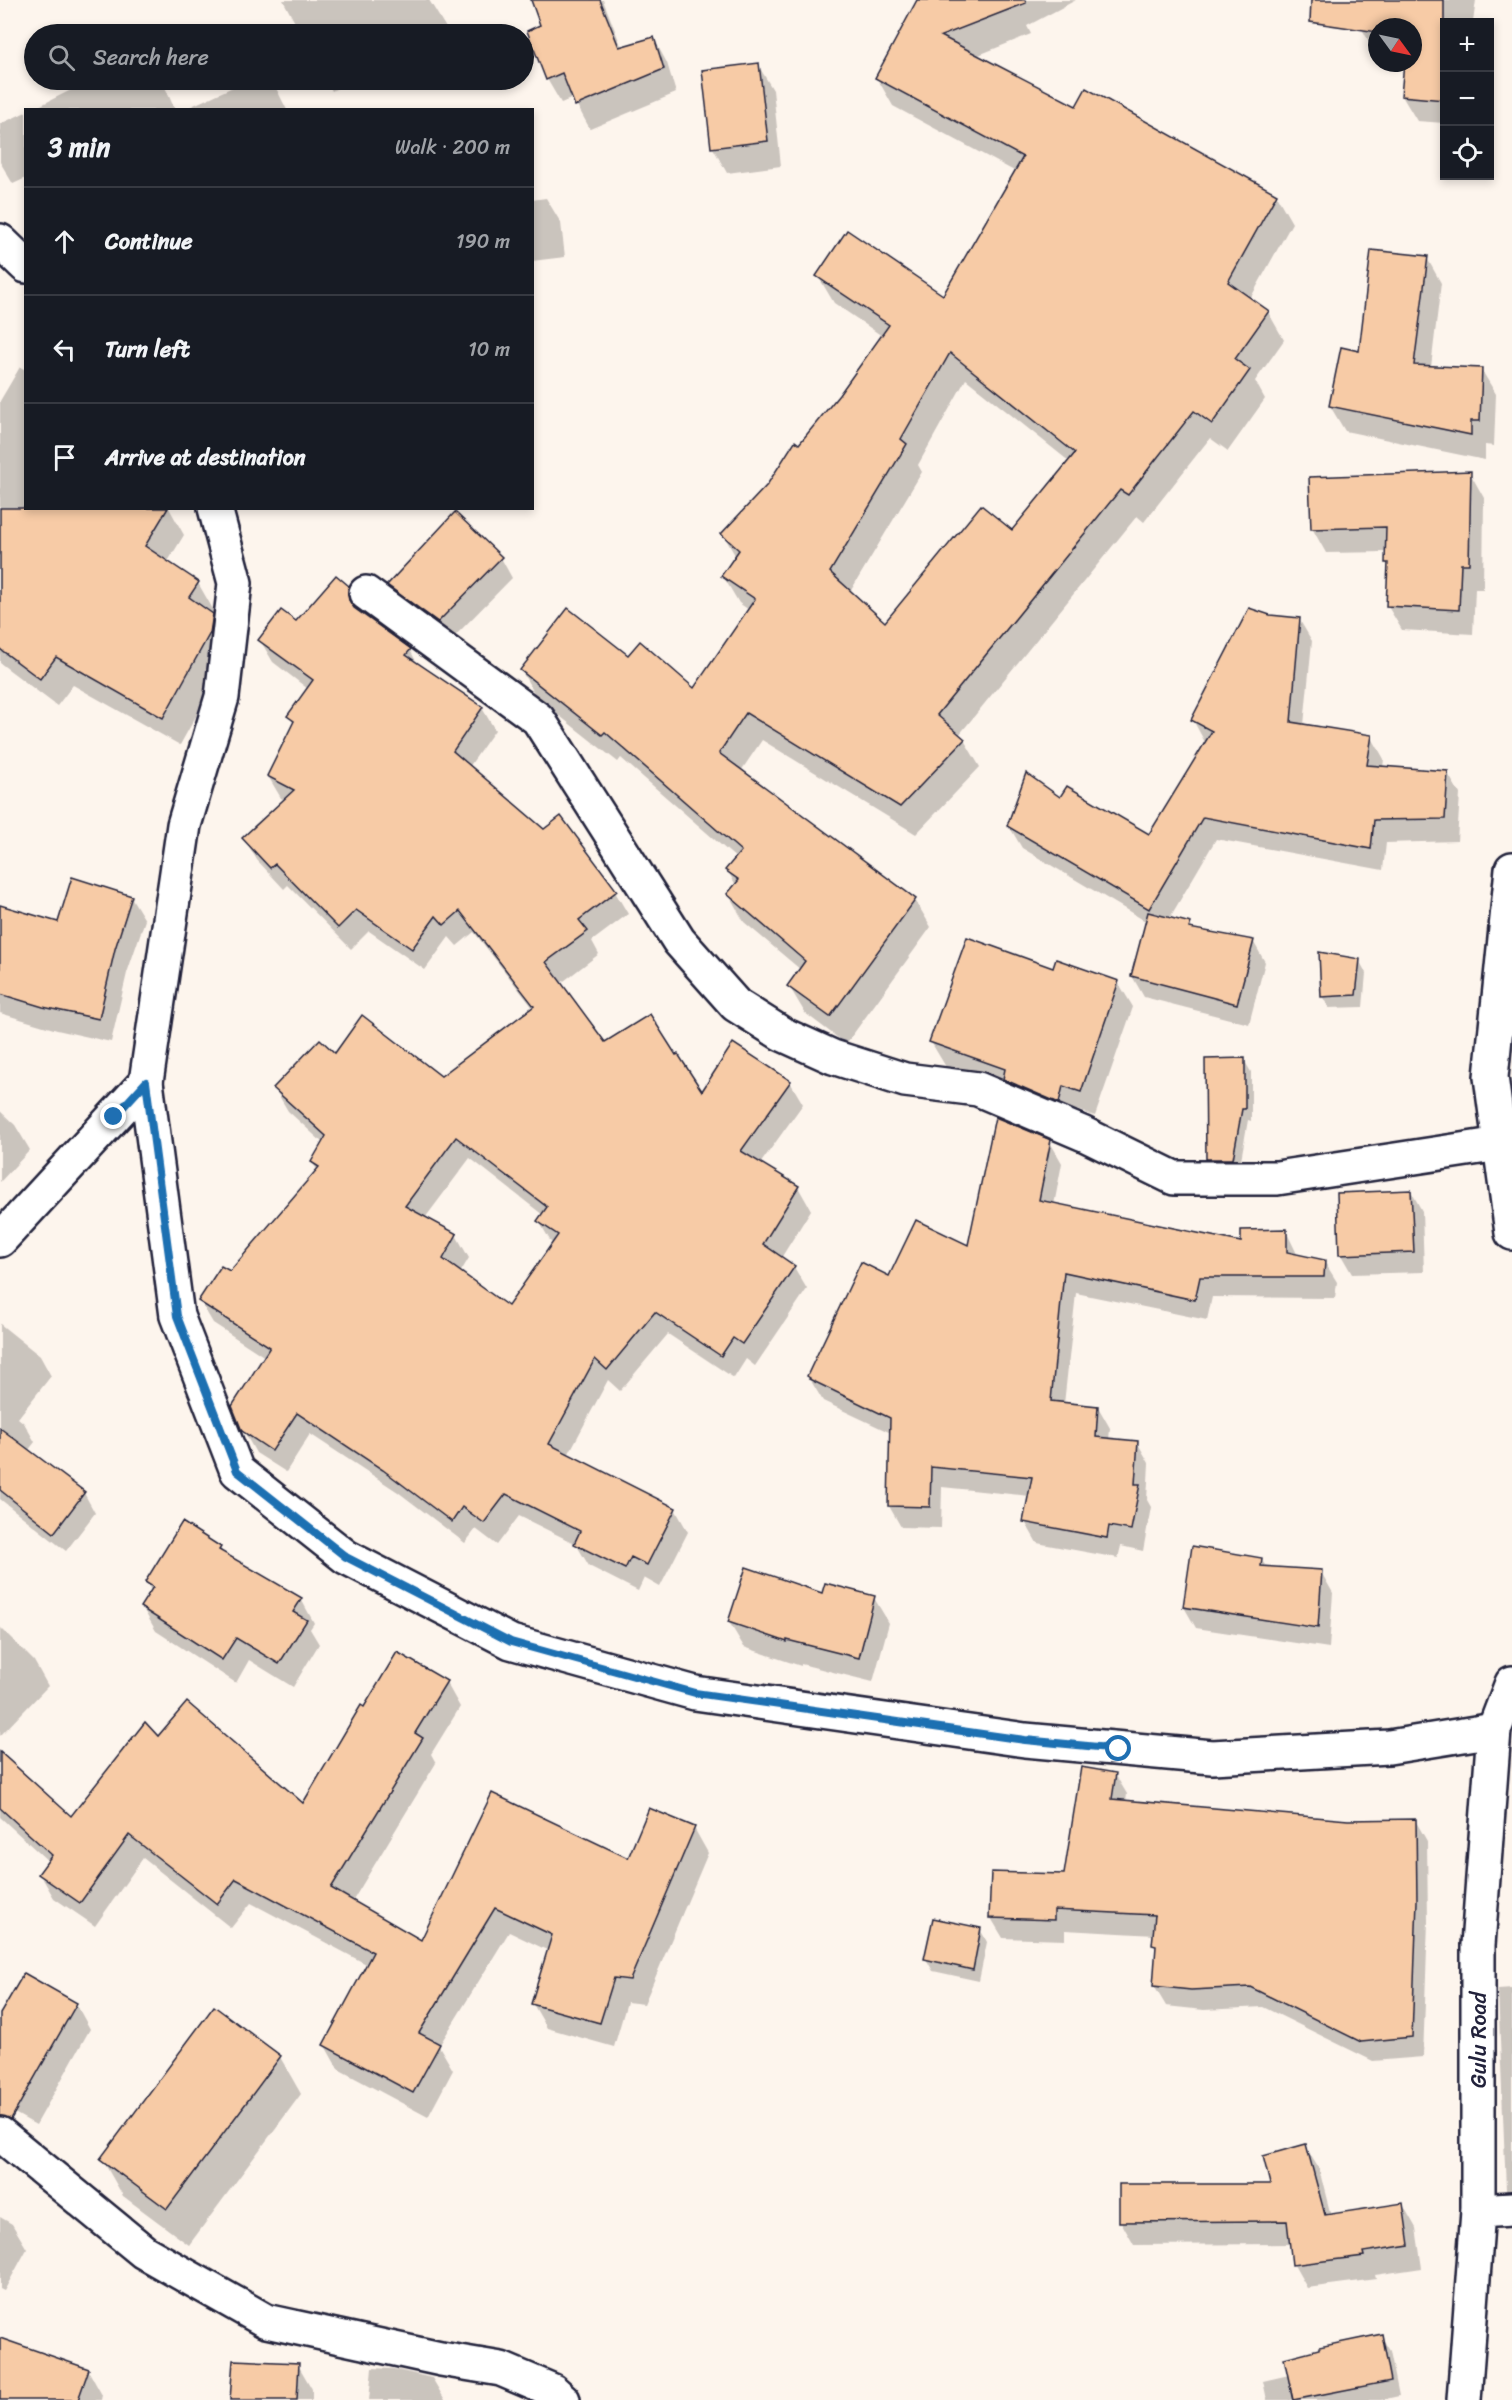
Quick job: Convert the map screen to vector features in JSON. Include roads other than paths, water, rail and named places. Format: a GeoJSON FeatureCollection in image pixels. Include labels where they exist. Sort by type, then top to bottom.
{"type":"FeatureCollection","features":[{"type":"Feature","properties":{"kind":"street"},"geometry":{"type":"LineString","coordinates":[[0,241],[24,264]]}},
{"type":"Feature","properties":{"kind":"street"},"geometry":{"type":"LineString","coordinates":[[216,510],[235,583],[222,697],[184,825],[146,1082],[177,1316],[237,1471],[346,1557],[511,1642],[695,1693],[1025,1740],[1212,1757],[1389,1747],[1494,1730]]}},
{"type":"Feature","properties":{"kind":"street"},"geometry":{"type":"LineString","coordinates":[[366,593],[538,719],[679,941],[736,1005],[782,1034],[833,1056],[905,1080],[978,1089],[1084,1134],[1173,1178],[1277,1178],[1500,1143]]}},
{"type":"Feature","properties":{"kind":"street"},"geometry":{"type":"LineString","coordinates":[[1512,869],[1491,1077],[1512,1233]]}},
{"type":"Feature","properties":{"kind":"street"},"geometry":{"type":"LineString","coordinates":[[0,1240],[146,1082]]}},
{"type":"Feature","properties":{"kind":"street","name":"Gulu Road"},"geometry":{"type":"LineString","coordinates":[[1464,2400],[1478,2211],[1478,1945],[1494,1730],[1512,1683]]}},
{"type":"Feature","properties":{"kind":"street"},"geometry":{"type":"LineString","coordinates":[[0,2134],[144,2252],[266,2321],[441,2359],[501,2369],[554,2391],[563,2400]]}},
{"type":"Feature","properties":{"kind":"street"},"geometry":{"type":"LineString","coordinates":[[1478,2211],[1512,2209]]}}]}
